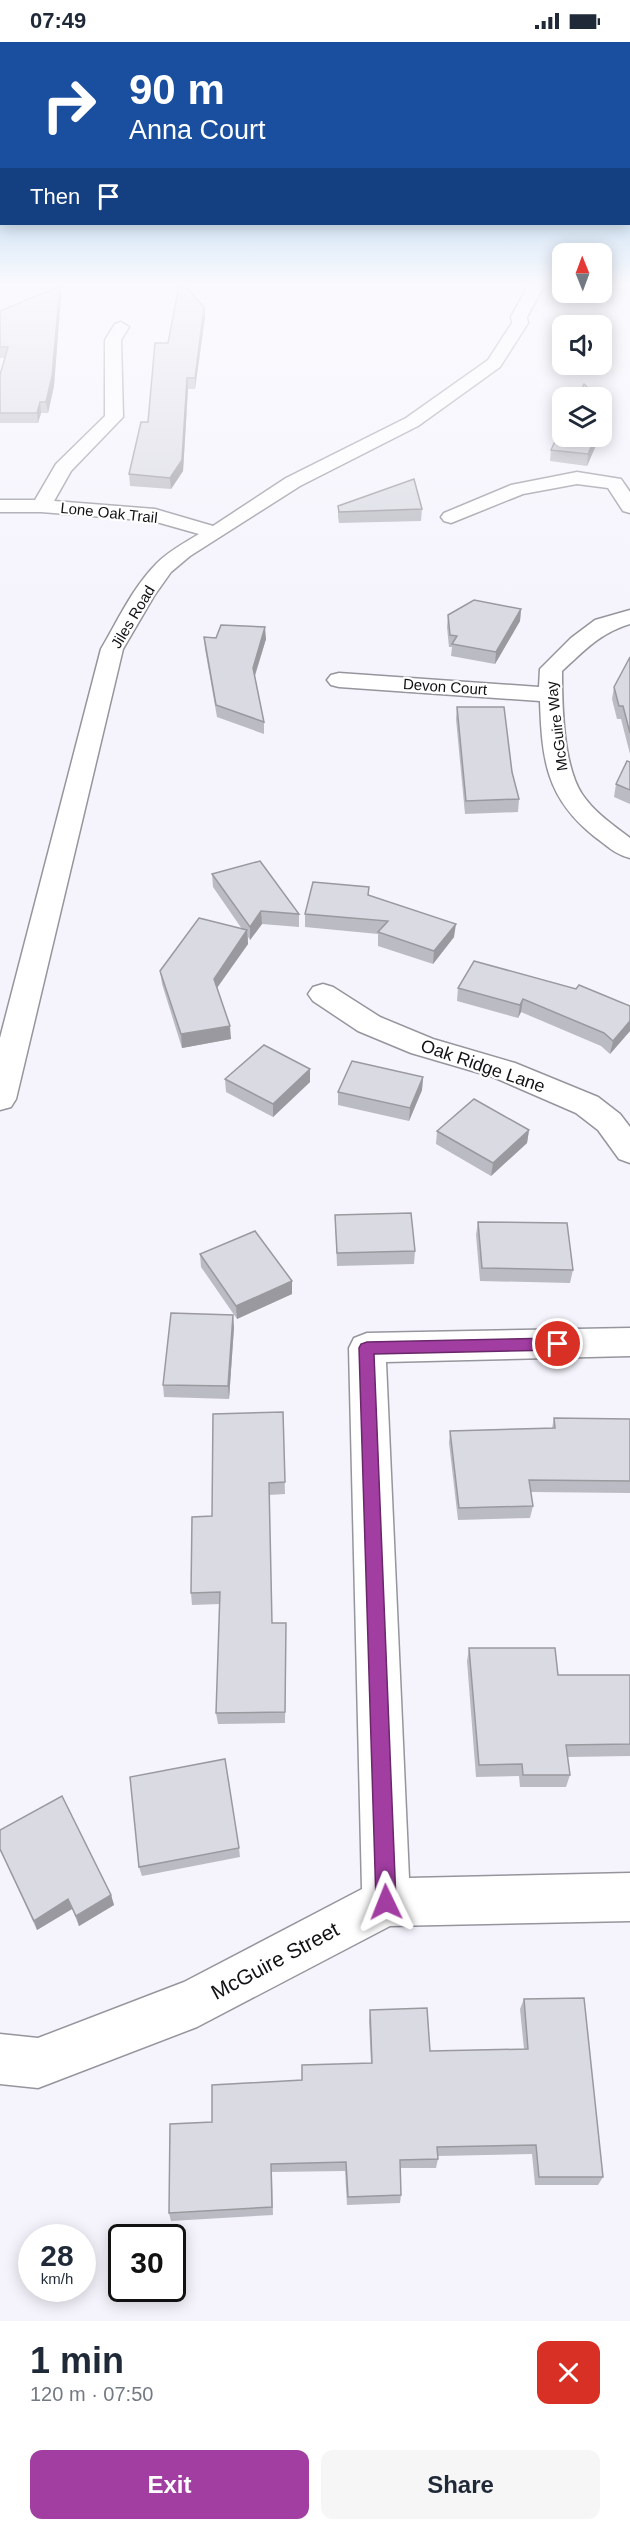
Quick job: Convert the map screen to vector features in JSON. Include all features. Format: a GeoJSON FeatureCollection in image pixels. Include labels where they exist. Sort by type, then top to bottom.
{"type":"FeatureCollection","features":[{"type":"Feature","properties":{"kind":"street"},"geometry":{"type":"LineString","coordinates":[[41,506],[63,468],[114,417],[114,392]]}},
{"type":"Feature","properties":{"kind":"street","name":"Jiles Road"},"geometry":{"type":"LineString","coordinates":[[0,1099],[112,649],[144,594],[164,568],[195,543],[216,533],[293,482],[412,422],[454,392]]}},
{"type":"Feature","properties":{"kind":"street"},"geometry":{"type":"LineString","coordinates":[[451,517],[518,489],[577,478],[614,483],[630,507]]}},
{"type":"Feature","properties":{"kind":"street","name":"Lone Oak Trail"},"geometry":{"type":"LineString","coordinates":[[0,506],[41,506],[155,515],[216,533]]}},
{"type":"Feature","properties":{"kind":"street","name":"McGuire Way"},"geometry":{"type":"LineString","coordinates":[[630,616],[603,625],[551,669],[550,695],[559,763],[567,792],[594,825],[630,850]]}},
{"type":"Feature","properties":{"kind":"street","name":"Devon Court"},"geometry":{"type":"LineString","coordinates":[[339,680],[550,695]]}},
{"type":"Feature","properties":{"kind":"street","name":"Oak Ridge Lane"},"geometry":{"type":"LineString","coordinates":[[323,994],[369,1024],[422,1046],[504,1070],[587,1105],[609,1122],[630,1152]]}},
{"type":"Feature","properties":{"kind":"street"},"geometry":{"type":"LineString","coordinates":[[386,1902],[367,1348],[630,1342]]}},
{"type":"Feature","properties":{"kind":"street","name":"McGuire Street"},"geometry":{"type":"LineString","coordinates":[[0,2059],[38,2063],[196,2002],[386,1902],[630,1897]]}},
{"type":"Feature","properties":{"kind":"building"},"geometry":{"type":"Polygon","coordinates":[[[0,392],[48,392],[46,402],[40,402],[37,413],[0,413],[0,392]]]}},
{"type":"Feature","properties":{"kind":"building"},"geometry":{"type":"Polygon","coordinates":[[[151,392],[186,392],[182,460],[170,478],[129,474],[141,422],[148,422],[151,392]]]}},
{"type":"Feature","properties":{"kind":"building"},"geometry":{"type":"Polygon","coordinates":[[[552,447],[591,447],[588,454],[551,450],[552,447]]]}},
{"type":"Feature","properties":{"kind":"building"},"geometry":{"type":"Polygon","coordinates":[[[414,479],[422,509],[339,512],[338,506],[414,479]]]}},
{"type":"Feature","properties":{"kind":"building"},"geometry":{"type":"Polygon","coordinates":[[[474,600],[521,609],[496,652],[452,644],[457,636],[450,635],[448,615],[474,600]]]}},
{"type":"Feature","properties":{"kind":"building"},"geometry":{"type":"Polygon","coordinates":[[[221,625],[265,627],[253,668],[264,722],[216,705],[204,637],[216,638],[221,625]]]}},
{"type":"Feature","properties":{"kind":"building"},"geometry":{"type":"Polygon","coordinates":[[[630,657],[630,733],[623,706],[619,706],[614,687],[630,657]]]}},
{"type":"Feature","properties":{"kind":"building"},"geometry":{"type":"Polygon","coordinates":[[[457,707],[504,707],[512,772],[519,799],[466,801],[457,707]]]}},
{"type":"Feature","properties":{"kind":"building"},"geometry":{"type":"Polygon","coordinates":[[[627,761],[630,762],[630,790],[616,784],[627,761]]]}},
{"type":"Feature","properties":{"kind":"building"},"geometry":{"type":"Polygon","coordinates":[[[260,861],[299,914],[261,911],[250,927],[212,874],[260,861]]]}},
{"type":"Feature","properties":{"kind":"building"},"geometry":{"type":"Polygon","coordinates":[[[313,882],[369,887],[368,895],[456,924],[434,951],[378,932],[388,921],[305,914],[313,882]]]}},
{"type":"Feature","properties":{"kind":"building"},"geometry":{"type":"Polygon","coordinates":[[[199,918],[247,930],[214,979],[230,1026],[181,1034],[160,971],[199,918]]]}},
{"type":"Feature","properties":{"kind":"building"},"geometry":{"type":"Polygon","coordinates":[[[474,961],[576,989],[579,985],[630,1006],[630,1021],[613,1041],[604,1033],[523,999],[520,1005],[458,988],[474,961]]]}},
{"type":"Feature","properties":{"kind":"building"},"geometry":{"type":"Polygon","coordinates":[[[264,1045],[310,1069],[273,1104],[225,1079],[264,1045]]]}},
{"type":"Feature","properties":{"kind":"building"},"geometry":{"type":"Polygon","coordinates":[[[352,1061],[423,1077],[410,1108],[338,1092],[352,1061]]]}},
{"type":"Feature","properties":{"kind":"building"},"geometry":{"type":"Polygon","coordinates":[[[474,1099],[529,1130],[493,1163],[437,1131],[474,1099]]]}},
{"type":"Feature","properties":{"kind":"building"},"geometry":{"type":"Polygon","coordinates":[[[411,1213],[415,1251],[337,1253],[335,1215],[411,1213]]]}},
{"type":"Feature","properties":{"kind":"building"},"geometry":{"type":"Polygon","coordinates":[[[478,1222],[567,1223],[573,1270],[482,1268],[478,1222]]]}},
{"type":"Feature","properties":{"kind":"building"},"geometry":{"type":"Polygon","coordinates":[[[255,1231],[292,1281],[236,1306],[200,1254],[255,1231]]]}},
{"type":"Feature","properties":{"kind":"building"},"geometry":{"type":"Polygon","coordinates":[[[171,1313],[233,1315],[228,1386],[163,1385],[171,1313]]]}},
{"type":"Feature","properties":{"kind":"building"},"geometry":{"type":"Polygon","coordinates":[[[283,1412],[285,1482],[269,1483],[272,1623],[286,1623],[285,1712],[216,1713],[220,1592],[191,1593],[192,1517],[212,1516],[213,1414],[283,1412]]]}},
{"type":"Feature","properties":{"kind":"building"},"geometry":{"type":"Polygon","coordinates":[[[554,1418],[630,1419],[630,1481],[529,1480],[533,1506],[459,1508],[450,1431],[555,1428],[554,1418]]]}},
{"type":"Feature","properties":{"kind":"building"},"geometry":{"type":"Polygon","coordinates":[[[469,1648],[555,1648],[558,1675],[630,1675],[630,1744],[566,1745],[570,1775],[523,1775],[522,1764],[479,1765],[469,1648]]]}},
{"type":"Feature","properties":{"kind":"building"},"geometry":{"type":"Polygon","coordinates":[[[225,1759],[239,1848],[139,1867],[130,1777],[225,1759]]]}},
{"type":"Feature","properties":{"kind":"building"},"geometry":{"type":"Polygon","coordinates":[[[62,1796],[111,1895],[76,1916],[68,1899],[34,1921],[0,1849],[0,1830],[62,1796]]]}},
{"type":"Feature","properties":{"kind":"building"},"geometry":{"type":"Polygon","coordinates":[[[584,1998],[603,2177],[539,2177],[536,2145],[437,2147],[438,2159],[400,2160],[401,2195],[348,2197],[346,2162],[271,2164],[272,2207],[169,2213],[170,2124],[212,2122],[212,2085],[302,2080],[302,2065],[372,2063],[370,2010],[427,2008],[430,2051],[528,2049],[524,1999],[584,1998]]]}},
{"type":"Feature","properties":{"kind":"route"},"geometry":{"type":"LineString","coordinates":[[386,1902],[367,1348],[558,1344]]}}]}
